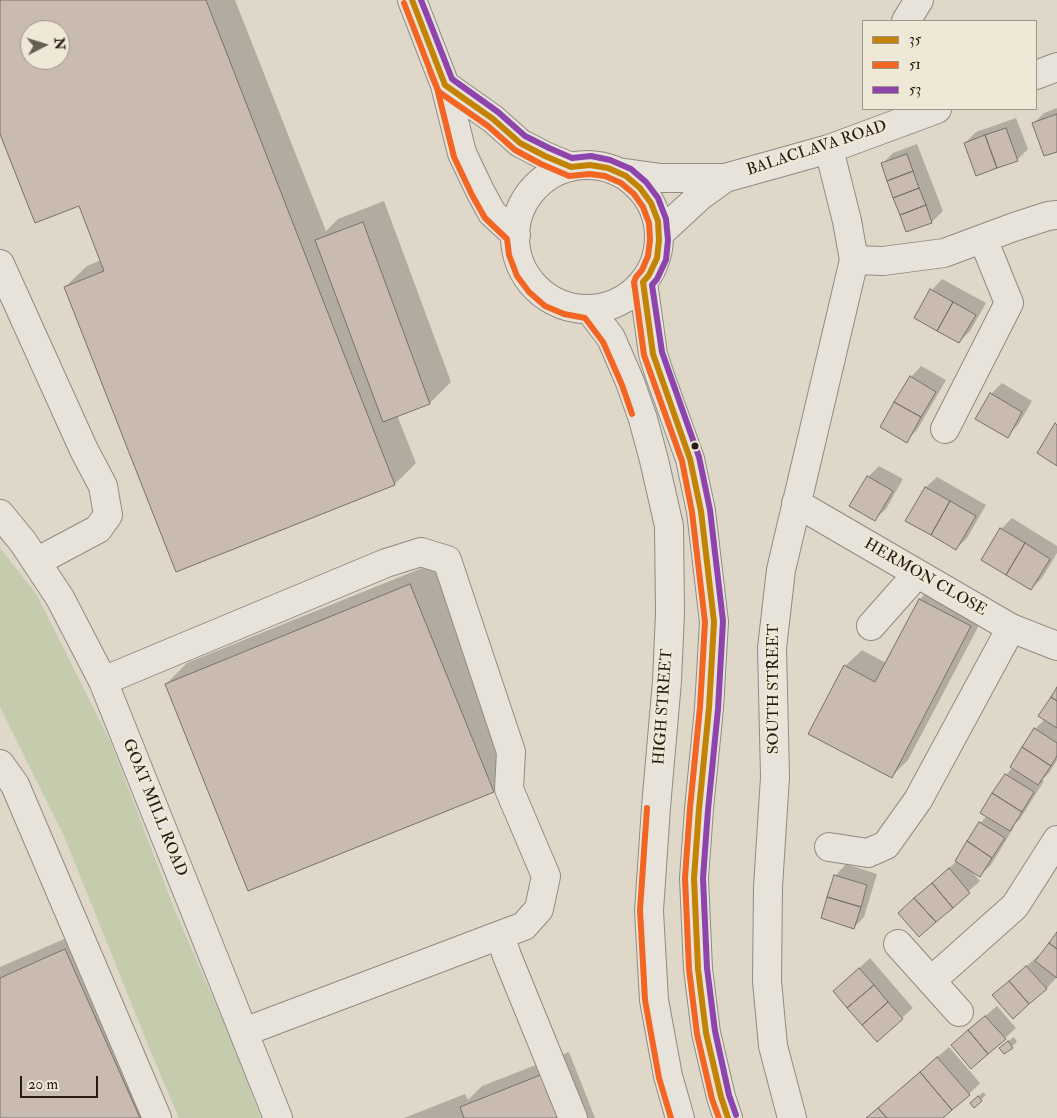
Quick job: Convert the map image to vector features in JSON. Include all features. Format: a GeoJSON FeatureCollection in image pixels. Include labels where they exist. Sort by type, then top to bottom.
{"type":"FeatureCollection","features":[{"type":"Feature","properties":{"kind":"street"},"geometry":{"type":"LineString","coordinates":[[412,0],[445,85],[462,153],[492,213],[516,235]]}},
{"type":"Feature","properties":{"kind":"street"},"geometry":{"type":"LineString","coordinates":[[907,20],[919,0]]}},
{"type":"Feature","properties":{"kind":"street"},"geometry":{"type":"LineString","coordinates":[[1037,75],[1057,67]]}},
{"type":"Feature","properties":{"kind":"street"},"geometry":{"type":"LineString","coordinates":[[445,85],[493,119],[520,142],[545,156],[571,167]]}},
{"type":"Feature","properties":{"kind":"street","name":"BALACLAVA ROAD"},"geometry":{"type":"LineString","coordinates":[[618,172],[661,178],[725,178],[829,149],[924,111]]}},
{"type":"Feature","properties":{"kind":"street","name":"SOUTH STREET"},"geometry":{"type":"LineString","coordinates":[[792,1118],[773,1046],[767,981],[768,887],[775,777],[772,648],[781,570],[854,260],[829,149]]}},
{"type":"Feature","properties":{"kind":"street"},"geometry":{"type":"LineString","coordinates":[[590,165],[608,168],[626,176],[640,188],[651,203],[658,221],[659,240],[657,258],[649,275],[637,290],[621,301],[604,308],[585,310],[566,306],[549,298],[535,286],[524,271],[517,253],[516,235],[519,216],[526,199],[538,184],[554,173],[571,167],[590,165]]}},
{"type":"Feature","properties":{"kind":"street","name":"BALACLAVA ROAD"},"geometry":{"type":"LineString","coordinates":[[659,234],[699,197],[725,178]]}},
{"type":"Feature","properties":{"kind":"street"},"geometry":{"type":"LineString","coordinates":[[854,260],[884,261],[944,253],[1048,216],[1057,215]]}},
{"type":"Feature","properties":{"kind":"street"},"geometry":{"type":"LineString","coordinates":[[945,429],[1009,302],[983,239]]}},
{"type":"Feature","properties":{"kind":"street"},"geometry":{"type":"LineString","coordinates":[[0,264],[84,450],[103,486],[108,515],[98,529],[36,562]]}},
{"type":"Feature","properties":{"kind":"street"},"geometry":{"type":"LineString","coordinates":[[643,282],[653,354],[690,459],[701,511],[714,622],[709,708],[694,878],[698,969],[706,1033],[721,1097],[728,1118]]}},
{"type":"Feature","properties":{"kind":"street","name":"HIGH STREET"},"geometry":{"type":"LineString","coordinates":[[589,309],[611,338],[630,382],[643,419],[669,526],[670,613],[667,680],[649,911],[654,1000],[668,1076],[680,1118]]}},
{"type":"Feature","properties":{"kind":"street","name":"HERMON CLOSE"},"geometry":{"type":"LineString","coordinates":[[796,502],[1011,628],[1057,646]]}},
{"type":"Feature","properties":{"kind":"street","name":"GOAT MILL ROAD"},"geometry":{"type":"LineString","coordinates":[[0,514],[23,542],[60,598],[103,681],[278,1118]]}},
{"type":"Feature","properties":{"kind":"street"},"geometry":{"type":"LineString","coordinates":[[103,681],[386,563],[421,552],[447,560],[511,752],[509,789],[546,876],[539,909],[524,926],[244,1032]]}},
{"type":"Feature","properties":{"kind":"street"},"geometry":{"type":"LineString","coordinates":[[871,626],[917,574]]}},
{"type":"Feature","properties":{"kind":"street"},"geometry":{"type":"LineString","coordinates":[[829,847],[868,853],[886,845],[918,800],[1011,628]]}},
{"type":"Feature","properties":{"kind":"street"},"geometry":{"type":"LineString","coordinates":[[0,764],[14,785],[158,1118]]}},
{"type":"Feature","properties":{"kind":"street"},"geometry":{"type":"LineString","coordinates":[[931,981],[1015,906],[1057,840]]}},
{"type":"Feature","properties":{"kind":"street"},"geometry":{"type":"LineString","coordinates":[[500,935],[573,1118]]}},
{"type":"Feature","properties":{"kind":"street"},"geometry":{"type":"LineString","coordinates":[[898,944],[959,1012]]}},
{"type":"Feature","properties":{"kind":"green space"},"geometry":{"type":"Polygon","coordinates":[[[0,548],[37,595],[111,743],[174,908],[228,1033],[261,1118],[179,1118],[64,836],[0,707],[0,548]]]}},
{"type":"Feature","properties":{"kind":"building"},"geometry":{"type":"Polygon","coordinates":[[[0,0],[206,0],[395,485],[176,572],[64,287],[104,271],[79,206],[35,223],[0,134],[0,0]]]}},
{"type":"Feature","properties":{"kind":"building"},"geometry":{"type":"Polygon","coordinates":[[[1057,114],[1057,152],[1044,156],[1032,123],[1057,114]]]}},
{"type":"Feature","properties":{"kind":"building"},"geometry":{"type":"Polygon","coordinates":[[[1006,128],[1018,161],[997,168],[985,135],[1006,128]]]}},
{"type":"Feature","properties":{"kind":"building"},"geometry":{"type":"Polygon","coordinates":[[[985,135],[997,168],[976,176],[964,143],[985,135]]]}},
{"type":"Feature","properties":{"kind":"building"},"geometry":{"type":"Polygon","coordinates":[[[907,154],[913,171],[887,181],[881,163],[907,154]]]}},
{"type":"Feature","properties":{"kind":"building"},"geometry":{"type":"Polygon","coordinates":[[[913,171],[919,188],[893,198],[887,181],[913,171]]]}},
{"type":"Feature","properties":{"kind":"building"},"geometry":{"type":"Polygon","coordinates":[[[919,188],[926,205],[900,215],[893,198],[919,188]]]}},
{"type":"Feature","properties":{"kind":"building"},"geometry":{"type":"Polygon","coordinates":[[[926,205],[932,223],[906,232],[900,215],[926,205]]]}},
{"type":"Feature","properties":{"kind":"building"},"geometry":{"type":"Polygon","coordinates":[[[363,222],[430,404],[383,422],[315,240],[363,222]]]}},
{"type":"Feature","properties":{"kind":"building"},"geometry":{"type":"Polygon","coordinates":[[[930,289],[953,302],[937,331],[914,318],[930,289]]]}},
{"type":"Feature","properties":{"kind":"building"},"geometry":{"type":"Polygon","coordinates":[[[953,302],[976,315],[959,343],[937,331],[953,302]]]}},
{"type":"Feature","properties":{"kind":"building"},"geometry":{"type":"Polygon","coordinates":[[[910,376],[936,392],[921,417],[894,402],[910,376]]]}},
{"type":"Feature","properties":{"kind":"building"},"geometry":{"type":"Polygon","coordinates":[[[990,393],[1022,412],[1008,438],[975,419],[990,393]]]}},
{"type":"Feature","properties":{"kind":"building"},"geometry":{"type":"Polygon","coordinates":[[[894,402],[921,417],[907,443],[880,427],[894,402]]]}},
{"type":"Feature","properties":{"kind":"building"},"geometry":{"type":"Polygon","coordinates":[[[1055,423],[1057,425],[1057,466],[1037,453],[1055,423]]]}},
{"type":"Feature","properties":{"kind":"building"},"geometry":{"type":"Polygon","coordinates":[[[867,476],[893,491],[875,521],[849,506],[867,476]]]}},
{"type":"Feature","properties":{"kind":"building"},"geometry":{"type":"Polygon","coordinates":[[[925,487],[950,501],[931,535],[905,521],[925,487]]]}},
{"type":"Feature","properties":{"kind":"building"},"geometry":{"type":"Polygon","coordinates":[[[950,501],[976,516],[956,550],[931,535],[950,501]]]}},
{"type":"Feature","properties":{"kind":"building"},"geometry":{"type":"Polygon","coordinates":[[[1000,528],[1025,543],[1006,575],[981,560],[1000,528]]]}},
{"type":"Feature","properties":{"kind":"building"},"geometry":{"type":"Polygon","coordinates":[[[1025,543],[1050,559],[1031,590],[1006,575],[1025,543]]]}},
{"type":"Feature","properties":{"kind":"building"},"geometry":{"type":"Polygon","coordinates":[[[410,584],[494,792],[248,891],[165,684],[410,584]]]}},
{"type":"Feature","properties":{"kind":"building"},"geometry":{"type":"Polygon","coordinates":[[[919,599],[971,626],[892,778],[808,734],[844,665],[875,682],[919,599]]]}},
{"type":"Feature","properties":{"kind":"building"},"geometry":{"type":"Polygon","coordinates":[[[1057,687],[1057,701],[1051,697],[1057,687]]]}},
{"type":"Feature","properties":{"kind":"building"},"geometry":{"type":"Polygon","coordinates":[[[1051,697],[1057,701],[1057,728],[1038,716],[1051,697]]]}},
{"type":"Feature","properties":{"kind":"building"},"geometry":{"type":"Polygon","coordinates":[[[1034,728],[1057,743],[1057,756],[1051,766],[1022,747],[1034,728]]]}},
{"type":"Feature","properties":{"kind":"building"},"geometry":{"type":"Polygon","coordinates":[[[1022,747],[1051,766],[1038,785],[1010,767],[1022,747]]]}},
{"type":"Feature","properties":{"kind":"building"},"geometry":{"type":"Polygon","coordinates":[[[1005,774],[1034,792],[1022,812],[992,793],[1005,774]]]}},
{"type":"Feature","properties":{"kind":"building"},"geometry":{"type":"Polygon","coordinates":[[[992,793],[1022,812],[1010,831],[980,813],[992,793]]]}},
{"type":"Feature","properties":{"kind":"building"},"geometry":{"type":"Polygon","coordinates":[[[979,822],[1005,838],[992,858],[967,841],[979,822]]]}},
{"type":"Feature","properties":{"kind":"building"},"geometry":{"type":"Polygon","coordinates":[[[967,841],[992,858],[980,877],[955,861],[967,841]]]}},
{"type":"Feature","properties":{"kind":"building"},"geometry":{"type":"Polygon","coordinates":[[[949,868],[970,893],[953,908],[932,883],[949,868]]]}},
{"type":"Feature","properties":{"kind":"building"},"geometry":{"type":"Polygon","coordinates":[[[834,875],[867,885],[861,907],[827,897],[834,875]]]}},
{"type":"Feature","properties":{"kind":"building"},"geometry":{"type":"Polygon","coordinates":[[[932,883],[953,908],[936,922],[914,898],[932,883]]]}},
{"type":"Feature","properties":{"kind":"building"},"geometry":{"type":"Polygon","coordinates":[[[827,897],[861,907],[854,929],[821,918],[827,897]]]}},
{"type":"Feature","properties":{"kind":"building"},"geometry":{"type":"Polygon","coordinates":[[[914,898],[936,922],[919,937],[898,913],[914,898]]]}},
{"type":"Feature","properties":{"kind":"building"},"geometry":{"type":"Polygon","coordinates":[[[1057,932],[1057,949],[1049,943],[1057,932]]]}},
{"type":"Feature","properties":{"kind":"building"},"geometry":{"type":"Polygon","coordinates":[[[1049,943],[1057,949],[1057,978],[1035,961],[1049,943]]]}},
{"type":"Feature","properties":{"kind":"building"},"geometry":{"type":"Polygon","coordinates":[[[65,949],[140,1118],[0,1118],[0,978],[65,949]]]}},
{"type":"Feature","properties":{"kind":"building"},"geometry":{"type":"Polygon","coordinates":[[[1026,966],[1047,989],[1029,1004],[1009,981],[1026,966]]]}},
{"type":"Feature","properties":{"kind":"building"},"geometry":{"type":"Polygon","coordinates":[[[859,968],[874,985],[847,1008],[833,991],[859,968]]]}},
{"type":"Feature","properties":{"kind":"building"},"geometry":{"type":"Polygon","coordinates":[[[1009,981],[1029,1004],[1013,1019],[992,995],[1009,981]]]}},
{"type":"Feature","properties":{"kind":"building"},"geometry":{"type":"Polygon","coordinates":[[[874,985],[888,1002],[862,1025],[847,1008],[874,985]]]}},
{"type":"Feature","properties":{"kind":"building"},"geometry":{"type":"Polygon","coordinates":[[[888,1002],[903,1019],[877,1042],[862,1025],[888,1002]]]}},
{"type":"Feature","properties":{"kind":"building"},"geometry":{"type":"Polygon","coordinates":[[[985,1016],[1006,1039],[988,1054],[968,1030],[985,1016]]]}},
{"type":"Feature","properties":{"kind":"building"},"geometry":{"type":"Polygon","coordinates":[[[968,1030],[988,1054],[971,1069],[951,1045],[968,1030]]]}},
{"type":"Feature","properties":{"kind":"building"},"geometry":{"type":"Polygon","coordinates":[[[1008,1041],[1013,1048],[1004,1054],[999,1048],[1008,1041]]]}},
{"type":"Feature","properties":{"kind":"building"},"geometry":{"type":"Polygon","coordinates":[[[937,1057],[970,1095],[952,1110],[920,1072],[937,1057]]]}},
{"type":"Feature","properties":{"kind":"building"},"geometry":{"type":"Polygon","coordinates":[[[548,1072],[565,1118],[464,1118],[460,1107],[548,1072]]]}},
{"type":"Feature","properties":{"kind":"building"},"geometry":{"type":"Polygon","coordinates":[[[920,1072],[952,1110],[943,1118],[887,1118],[878,1108],[920,1072]]]}},
{"type":"Feature","properties":{"kind":"building"},"geometry":{"type":"Polygon","coordinates":[[[978,1096],[982,1101],[974,1108],[970,1103],[978,1096]]]}},
{"type":"Feature","properties":{"kind":"building"},"geometry":{"type":"Polygon","coordinates":[[[878,1108],[887,1118],[866,1118],[878,1108]]]}},
{"type":"Feature","properties":{"kind":"transit line","name":"35"},"geometry":{"type":"LineString","coordinates":[[412,0],[445,85],[493,119],[520,143],[571,167],[590,165],[608,168],[626,176],[640,188],[651,203],[658,221],[659,240],[657,258],[649,275],[643,282]]}},
{"type":"Feature","properties":{"kind":"transit line","name":"53"},"geometry":{"type":"LineString","coordinates":[[421,0],[452,79],[498,112],[525,136],[572,158],[591,156],[610,160],[631,169],[646,182],[658,198],[666,219],[668,240],[666,260],[652,285],[662,352],[699,457],[710,510],[723,621],[718,709],[703,878],[707,968],[715,1031],[729,1095],[736,1115]]}},
{"type":"Feature","properties":{"kind":"transit line","name":"51"},"geometry":{"type":"LineString","coordinates":[[404,3],[439,92],[488,126],[515,150],[541,164],[569,176],[590,174],[605,176],[621,183],[634,194],[643,207],[649,223],[650,240],[648,256],[634,282],[644,355],[682,461],[692,512],[705,622],[700,707],[685,878],[689,969],[697,1034],[712,1099],[719,1118]]}},
{"type":"Feature","properties":{"kind":"transit line","name":"51"},"geometry":{"type":"LineString","coordinates":[[430,71],[437,88],[454,157],[485,218],[507,239],[509,255],[517,276],[529,292],[545,306],[564,314],[585,318],[603,342],[622,385],[632,414]]}},
{"type":"Feature","properties":{"kind":"transit line","name":"35"},"geometry":{"type":"LineString","coordinates":[[643,282],[653,354],[690,459],[701,511],[714,622],[709,708],[694,878],[698,969],[706,1033],[721,1097],[728,1118]]}},
{"type":"Feature","properties":{"kind":"transit line","name":"51"},"geometry":{"type":"LineString","coordinates":[[647,808],[640,910],[645,1000],[659,1078],[671,1118]]}}]}
